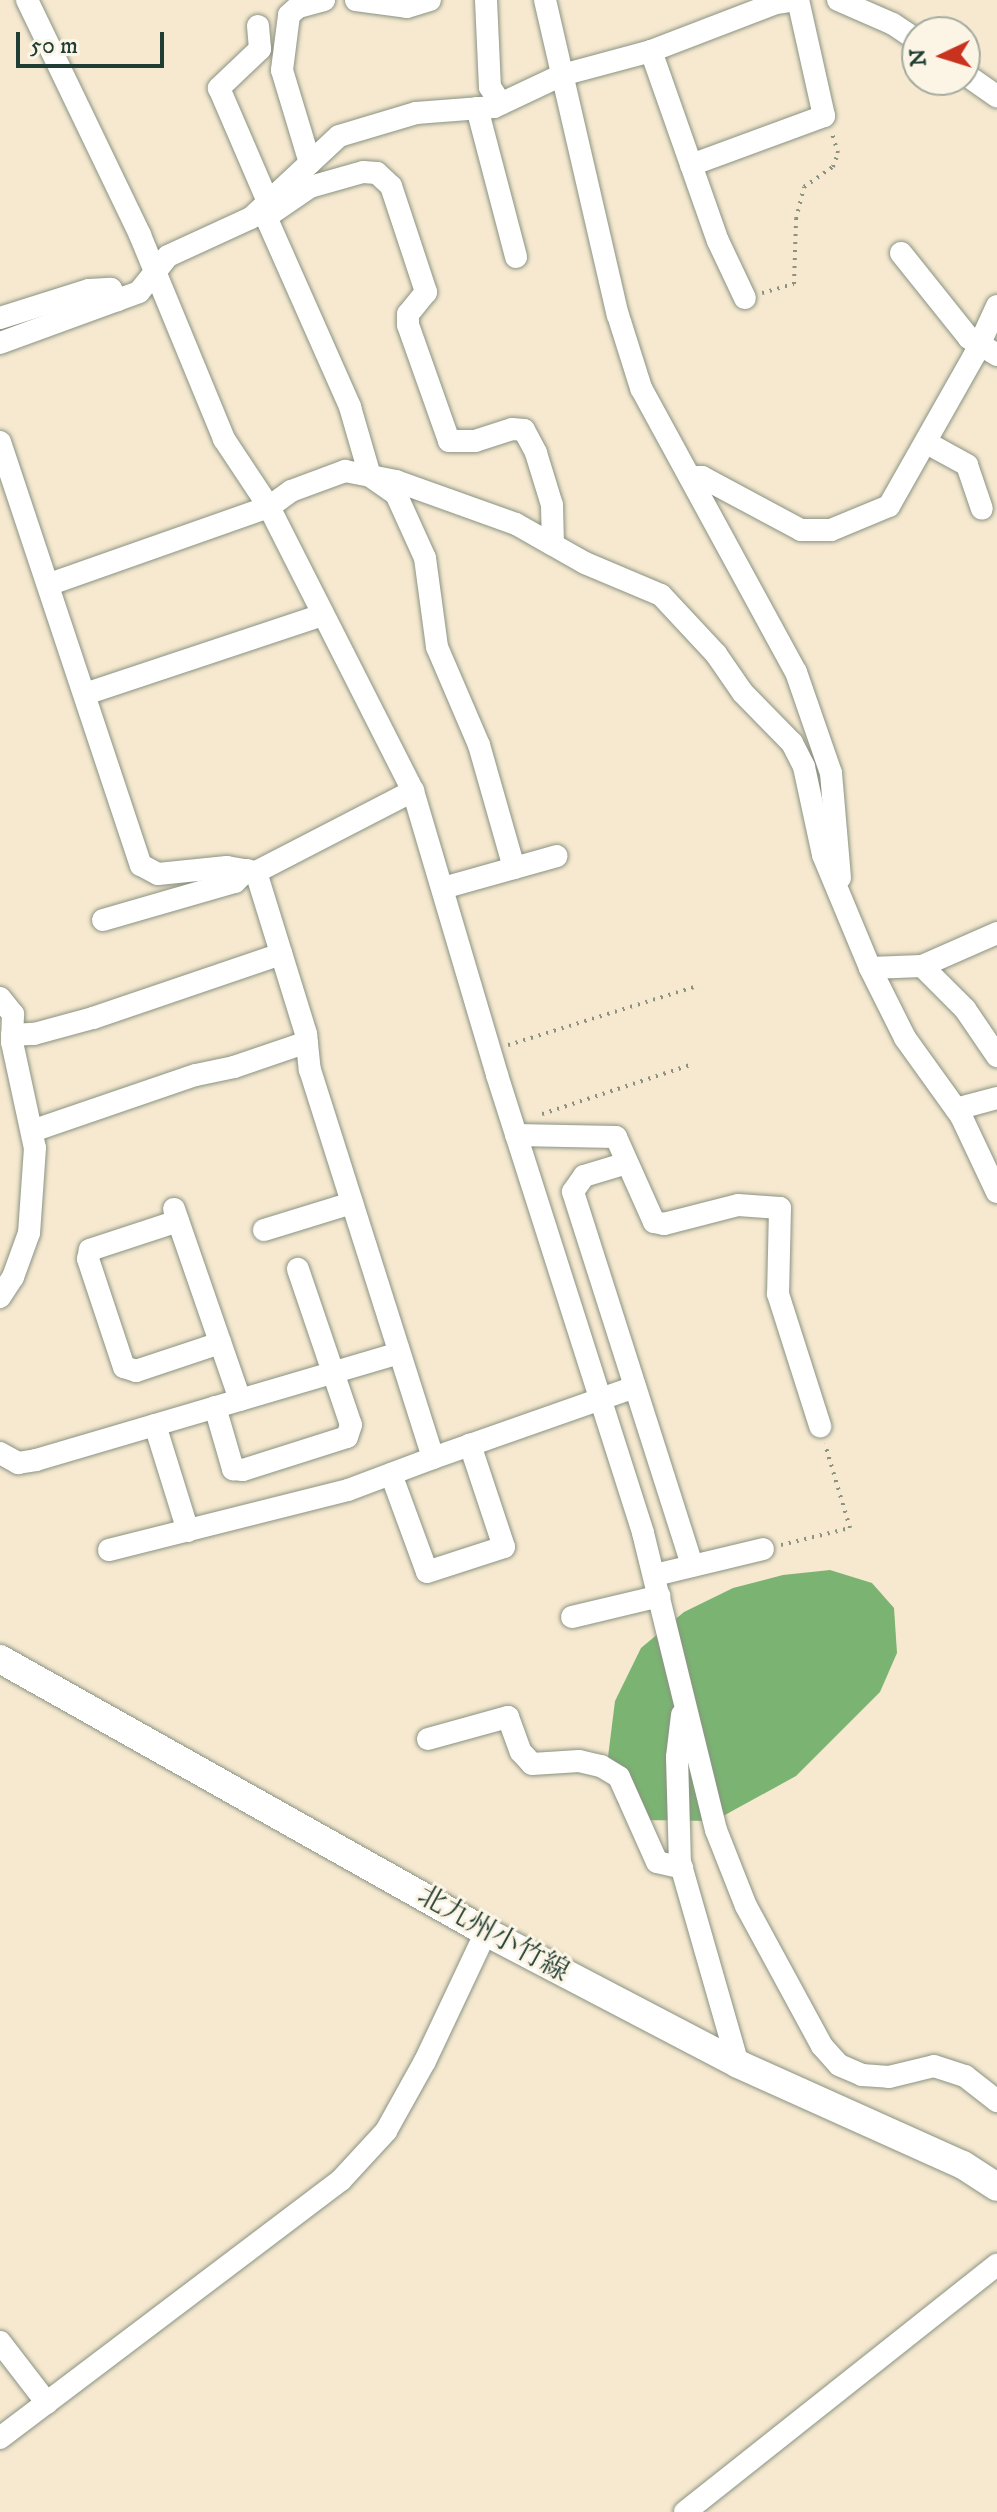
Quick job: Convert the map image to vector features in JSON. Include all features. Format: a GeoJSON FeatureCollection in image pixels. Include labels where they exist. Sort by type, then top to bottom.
{"type":"FeatureCollection","features":[{"type":"Feature","properties":{"kind":"main road","name":"北九州小竹線"},"geometry":{"type":"LineString","coordinates":[[0,1659],[486,1932],[738,2064],[963,2165],[997,2187]]}},
{"type":"Feature","properties":{"kind":"street"},"geometry":{"type":"LineString","coordinates":[[27,0],[156,274],[224,439],[269,507],[413,791],[514,1129],[658,1586],[716,1830],[746,1906],[822,2046],[839,2065],[862,2075],[889,2077],[934,2066],[965,2076],[997,2101]]}},
{"type":"Feature","properties":{"kind":"street"},"geometry":{"type":"LineString","coordinates":[[310,163],[282,70],[286,7],[324,0]]}},
{"type":"Feature","properties":{"kind":"street"},"geometry":{"type":"LineString","coordinates":[[356,0],[407,7],[430,0]]}},
{"type":"Feature","properties":{"kind":"street"},"geometry":{"type":"LineString","coordinates":[[486,0],[490,87],[501,104]]}},
{"type":"Feature","properties":{"kind":"street"},"geometry":{"type":"LineString","coordinates":[[545,0],[618,315],[641,388],[796,672],[831,773],[840,895]]}},
{"type":"Feature","properties":{"kind":"street"},"geometry":{"type":"LineString","coordinates":[[265,209],[339,136],[416,113],[501,104],[562,75],[651,51],[776,3],[798,0],[824,116],[691,165]]}},
{"type":"Feature","properties":{"kind":"street"},"geometry":{"type":"LineString","coordinates":[[841,0],[901,29]]}},
{"type":"Feature","properties":{"kind":"street"},"geometry":{"type":"LineString","coordinates":[[258,26],[260,49],[219,88],[265,209],[350,407],[370,476],[396,494],[425,558],[437,647],[479,745],[514,868]]}},
{"type":"Feature","properties":{"kind":"street"},"geometry":{"type":"LineString","coordinates":[[651,51],[718,241],[745,298]]}},
{"type":"Feature","properties":{"kind":"street"},"geometry":{"type":"LineString","coordinates":[[477,108],[516,257]]}},
{"type":"Feature","properties":{"kind":"street"},"geometry":{"type":"LineString","coordinates":[[0,343],[139,292],[168,256],[310,187],[363,172],[377,173],[391,186],[426,292],[408,314],[408,325],[449,441],[475,441],[512,429],[524,430],[536,453],[552,505],[553,545]]}},
{"type":"Feature","properties":{"kind":"street"},"geometry":{"type":"LineString","coordinates":[[901,253],[988,351]]}},
{"type":"Feature","properties":{"kind":"street"},"geometry":{"type":"LineString","coordinates":[[0,318],[89,290],[111,289],[117,300]]}},
{"type":"Feature","properties":{"kind":"street"},"geometry":{"type":"LineString","coordinates":[[690,477],[702,477],[801,530],[831,530],[889,506],[988,351],[997,306]]}},
{"type":"Feature","properties":{"kind":"street"},"geometry":{"type":"LineString","coordinates":[[0,442],[50,584],[141,865],[158,874],[227,867],[252,871]]}},
{"type":"Feature","properties":{"kind":"street"},"geometry":{"type":"LineString","coordinates":[[927,443],[967,465],[982,509]]}},
{"type":"Feature","properties":{"kind":"street"},"geometry":{"type":"LineString","coordinates":[[50,584],[269,507],[291,491],[345,471],[396,481],[516,524],[553,545],[661,595],[716,654],[743,693],[792,743],[804,767],[823,855],[870,968],[905,1038],[956,1109],[984,1159],[997,1192]]}},
{"type":"Feature","properties":{"kind":"street"},"geometry":{"type":"LineString","coordinates":[[85,694],[323,615]]}},
{"type":"Feature","properties":{"kind":"street"},"geometry":{"type":"LineString","coordinates":[[103,920],[235,882],[413,791]]}},
{"type":"Feature","properties":{"kind":"street"},"geometry":{"type":"LineString","coordinates":[[443,888],[557,856]]}},
{"type":"Feature","properties":{"kind":"street"},"geometry":{"type":"LineString","coordinates":[[252,871],[281,954],[307,1042],[310,1070],[433,1458]]}},
{"type":"Feature","properties":{"kind":"street"},"geometry":{"type":"LineString","coordinates":[[870,968],[922,966],[997,933]]}},
{"type":"Feature","properties":{"kind":"street"},"geometry":{"type":"LineString","coordinates":[[12,1035],[34,1034],[93,1018],[281,954]]}},
{"type":"Feature","properties":{"kind":"street"},"geometry":{"type":"LineString","coordinates":[[922,966],[965,1009],[997,1056]]}},
{"type":"Feature","properties":{"kind":"street"},"geometry":{"type":"LineString","coordinates":[[0,998],[13,1014],[12,1035],[32,1131],[34,1198],[29,1233],[13,1277],[0,1297]]}},
{"type":"Feature","properties":{"kind":"street"},"geometry":{"type":"LineString","coordinates":[[32,1131],[196,1075],[234,1067],[307,1042]]}},
{"type":"Feature","properties":{"kind":"street"},"geometry":{"type":"LineString","coordinates":[[956,1109],[997,1098]]}},
{"type":"Feature","properties":{"kind":"street"},"geometry":{"type":"LineString","coordinates":[[514,1129],[616,1137],[654,1222],[664,1224],[738,1205],[780,1208],[778,1294],[820,1426]]}},
{"type":"Feature","properties":{"kind":"street"},"geometry":{"type":"LineString","coordinates":[[627,1163],[584,1176],[573,1192],[692,1566]]}},
{"type":"Feature","properties":{"kind":"street"},"geometry":{"type":"LineString","coordinates":[[264,1230],[352,1203]]}},
{"type":"Feature","properties":{"kind":"street"},"geometry":{"type":"LineString","coordinates":[[220,1343],[136,1371],[124,1367],[88,1259],[90,1250],[176,1215],[240,1400]]}},
{"type":"Feature","properties":{"kind":"street"},"geometry":{"type":"LineString","coordinates":[[215,1407],[233,1469],[243,1470],[347,1437],[351,1425],[298,1269]]}},
{"type":"Feature","properties":{"kind":"street"},"geometry":{"type":"LineString","coordinates":[[0,1453],[18,1463],[36,1460],[399,1353]]}},
{"type":"Feature","properties":{"kind":"street"},"geometry":{"type":"LineString","coordinates":[[109,1550],[292,1506],[635,1387]]}},
{"type":"Feature","properties":{"kind":"street"},"geometry":{"type":"LineString","coordinates":[[155,1425],[188,1531]]}},
{"type":"Feature","properties":{"kind":"street"},"geometry":{"type":"LineString","coordinates":[[391,1474],[427,1572],[504,1547],[470,1445]]}},
{"type":"Feature","properties":{"kind":"street"},"geometry":{"type":"LineString","coordinates":[[572,1617],[658,1586],[692,1566],[763,1549]]}},
{"type":"Feature","properties":{"kind":"street"},"geometry":{"type":"LineString","coordinates":[[684,1702],[677,1757],[682,1868],[738,2064]]}},
{"type":"Feature","properties":{"kind":"street"},"geometry":{"type":"LineString","coordinates":[[428,1739],[508,1717],[521,1752],[532,1764],[579,1761],[601,1766],[619,1777],[657,1862],[682,1868]]}},
{"type":"Feature","properties":{"kind":"street"},"geometry":{"type":"LineString","coordinates":[[0,2438],[341,2180],[386,2131],[425,2061],[486,1932]]}},
{"type":"Feature","properties":{"kind":"street"},"geometry":{"type":"LineString","coordinates":[[685,2512],[997,2265]]}},
{"type":"Feature","properties":{"kind":"street"},"geometry":{"type":"LineString","coordinates":[[0,2342],[47,2403]]}},
{"type":"Feature","properties":{"kind":"path"},"geometry":{"type":"LineString","coordinates":[[745,298],[794,284],[796,219],[804,187],[833,167],[838,153],[824,116]]}},
{"type":"Feature","properties":{"kind":"path"},"geometry":{"type":"LineString","coordinates":[[490,1049],[698,986]]}},
{"type":"Feature","properties":{"kind":"path"},"geometry":{"type":"LineString","coordinates":[[514,1129],[690,1065]]}},
{"type":"Feature","properties":{"kind":"path"},"geometry":{"type":"LineString","coordinates":[[763,1549],[850,1528],[820,1426]]}},
{"type":"Feature","properties":{"kind":"green space"},"geometry":{"type":"Polygon","coordinates":[[[830,1570],[872,1583],[894,1608],[897,1653],[880,1692],[796,1776],[714,1821],[640,1820],[618,1804],[608,1757],[615,1701],[641,1648],[684,1612],[733,1588],[783,1575],[830,1570]]]}}]}
